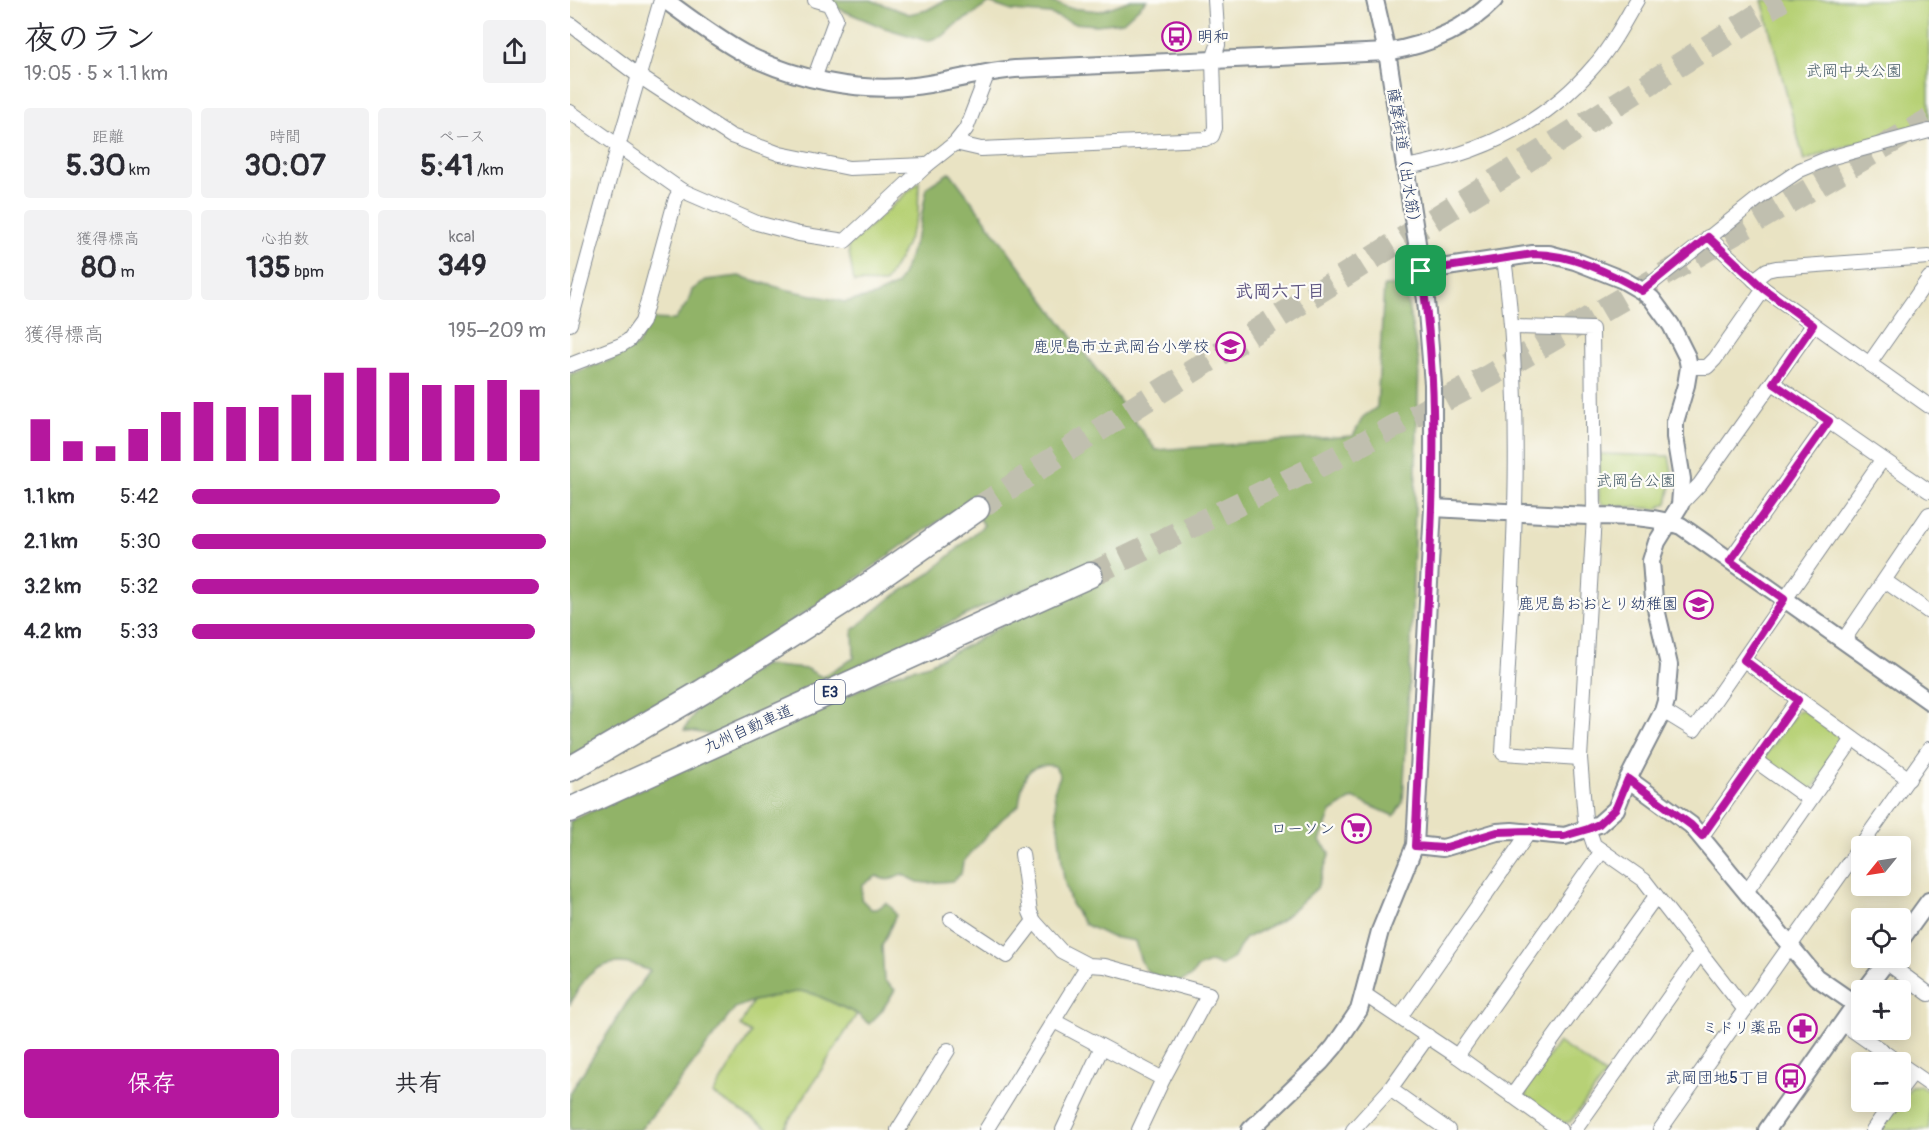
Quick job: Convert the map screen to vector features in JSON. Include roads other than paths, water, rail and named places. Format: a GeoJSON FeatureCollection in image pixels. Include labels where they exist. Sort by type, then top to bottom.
{"type":"FeatureCollection","features":[{"type":"Feature","properties":{"kind":"highway"},"geometry":{"type":"LineString","coordinates":[[570,769],[741,667],[860,591],[977,509]]}},
{"type":"Feature","properties":{"kind":"highway","name":"九州自動車道"},"geometry":{"type":"LineString","coordinates":[[570,810],[1090,574]]}},
{"type":"Feature","properties":{"kind":"street"},"geometry":{"type":"LineString","coordinates":[[570,324],[618,147],[663,0],[715,36],[771,65],[814,79],[848,86],[904,87],[988,72],[1388,52],[1422,44],[1453,31],[1480,13],[1494,0]]}},
{"type":"Feature","properties":{"kind":"street"},"geometry":{"type":"LineString","coordinates":[[814,79],[836,18],[829,4],[815,0]]}},
{"type":"Feature","properties":{"kind":"street"},"geometry":{"type":"LineString","coordinates":[[955,143],[981,149],[1205,139],[1212,136],[1215,128],[1213,60],[1218,45],[1215,0]]}},
{"type":"Feature","properties":{"kind":"street","name":"薩摩街道（出水筋）"},"geometry":{"type":"LineString","coordinates":[[1250,1130],[1321,1062],[1359,1010],[1380,931],[1415,846],[1433,508],[1433,384],[1426,300],[1388,52],[1375,0]]}},
{"type":"Feature","properties":{"kind":"street"},"geometry":{"type":"LineString","coordinates":[[1405,167],[1458,156],[1482,148],[1503,138],[1551,106],[1573,89],[1596,65],[1637,0]]}},
{"type":"Feature","properties":{"kind":"street"},"geometry":{"type":"LineString","coordinates":[[570,24],[639,76],[731,136],[780,154],[849,168],[927,165]]}},
{"type":"Feature","properties":{"kind":"street"},"geometry":{"type":"LineString","coordinates":[[570,112],[681,190],[757,223],[799,234],[845,241],[927,165],[955,143],[966,129],[988,72]]}},
{"type":"Feature","properties":{"kind":"street"},"geometry":{"type":"LineString","coordinates":[[1642,291],[1760,197],[1800,171],[1829,158],[1929,131]]}},
{"type":"Feature","properties":{"kind":"street"},"geometry":{"type":"LineString","coordinates":[[570,365],[621,345],[636,333],[642,322],[676,198],[681,190]]}},
{"type":"Feature","properties":{"kind":"street"},"geometry":{"type":"LineString","coordinates":[[1708,237],[1759,285],[1869,364],[1928,402]]}},
{"type":"Feature","properties":{"kind":"street"},"geometry":{"type":"LineString","coordinates":[[1421,271],[1533,254],[1558,256],[1623,280],[1652,299],[1684,348],[1689,367],[1675,422],[1675,437],[1682,479],[1680,505]]}},
{"type":"Feature","properties":{"kind":"street"},"geometry":{"type":"LineString","coordinates":[[1689,367],[1707,367],[1715,359],[1767,270],[1929,257]]}},
{"type":"Feature","properties":{"kind":"street"},"geometry":{"type":"LineString","coordinates":[[1504,258],[1513,327],[1516,513],[1503,753],[1580,758]]}},
{"type":"Feature","properties":{"kind":"street"},"geometry":{"type":"LineString","coordinates":[[1869,364],[1929,278]]}},
{"type":"Feature","properties":{"kind":"street"},"geometry":{"type":"LineString","coordinates":[[1415,846],[1443,848],[1497,832],[1530,831],[1551,836],[1564,836],[1599,824],[1616,808],[1628,779],[1663,711],[1669,683],[1669,665],[1654,600],[1650,570],[1653,552],[1680,505],[1700,484],[1813,325]]}},
{"type":"Feature","properties":{"kind":"street"},"geometry":{"type":"LineString","coordinates":[[1513,327],[1592,329],[1594,516],[1580,758],[1583,811],[1588,829],[1594,846],[1644,880],[1745,1010]]}},
{"type":"Feature","properties":{"kind":"street"},"geometry":{"type":"LineString","coordinates":[[1773,383],[1929,491]]}},
{"type":"Feature","properties":{"kind":"street"},"geometry":{"type":"LineString","coordinates":[[1730,561],[1829,421]]}},
{"type":"Feature","properties":{"kind":"street"},"geometry":{"type":"LineString","coordinates":[[1663,711],[1694,730],[1882,460]]}},
{"type":"Feature","properties":{"kind":"street"},"geometry":{"type":"LineString","coordinates":[[1433,508],[1639,516],[1681,526],[1929,701]]}},
{"type":"Feature","properties":{"kind":"street"},"geometry":{"type":"LineString","coordinates":[[1843,640],[1929,514]]}},
{"type":"Feature","properties":{"kind":"street"},"geometry":{"type":"LineString","coordinates":[[1885,581],[1929,612]]}},
{"type":"Feature","properties":{"kind":"street"},"geometry":{"type":"LineString","coordinates":[[1744,660],[1909,779]]}},
{"type":"Feature","properties":{"kind":"street"},"geometry":{"type":"LineString","coordinates":[[1702,836],[1798,700]]}},
{"type":"Feature","properties":{"kind":"street"},"geometry":{"type":"LineString","coordinates":[[1746,892],[1853,740]]}},
{"type":"Feature","properties":{"kind":"street"},"geometry":{"type":"LineString","coordinates":[[1660,1130],[1929,749]]}},
{"type":"Feature","properties":{"kind":"street"},"geometry":{"type":"LineString","coordinates":[[1756,761],[1809,800]]}},
{"type":"Feature","properties":{"kind":"street"},"geometry":{"type":"LineString","coordinates":[[1628,779],[1691,825],[1816,977],[1851,996]]}},
{"type":"Feature","properties":{"kind":"street"},"geometry":{"type":"LineString","coordinates":[[1400,1017],[1530,831]]}},
{"type":"Feature","properties":{"kind":"street"},"geometry":{"type":"LineString","coordinates":[[1457,1056],[1602,851]]}},
{"type":"Feature","properties":{"kind":"street"},"geometry":{"type":"LineString","coordinates":[[1022,854],[1030,912],[1034,921],[1061,951],[1088,965],[1105,966],[1209,994],[1162,1079],[1139,1130]]}},
{"type":"Feature","properties":{"kind":"street"},"geometry":{"type":"LineString","coordinates":[[1512,1096],[1656,896]]}},
{"type":"Feature","properties":{"kind":"street"},"geometry":{"type":"LineString","coordinates":[[1911,926],[1929,901]]}},
{"type":"Feature","properties":{"kind":"street"},"geometry":{"type":"LineString","coordinates":[[951,919],[1007,956],[1034,921]]}},
{"type":"Feature","properties":{"kind":"street"},"geometry":{"type":"LineString","coordinates":[[1575,1130],[1701,952]]}},
{"type":"Feature","properties":{"kind":"street"},"geometry":{"type":"LineString","coordinates":[[986,1130],[1088,965]]}},
{"type":"Feature","properties":{"kind":"street"},"geometry":{"type":"LineString","coordinates":[[1873,980],[1882,968]]}},
{"type":"Feature","properties":{"kind":"street"},"geometry":{"type":"LineString","coordinates":[[1898,968],[1929,993]]}},
{"type":"Feature","properties":{"kind":"street"},"geometry":{"type":"LineString","coordinates":[[1364,994],[1457,1056],[1560,1130]]}},
{"type":"Feature","properties":{"kind":"street"},"geometry":{"type":"LineString","coordinates":[[1767,1130],[1851,1010]]}},
{"type":"Feature","properties":{"kind":"street"},"geometry":{"type":"LineString","coordinates":[[1054,1021],[1162,1079]]}},
{"type":"Feature","properties":{"kind":"street"},"geometry":{"type":"LineString","coordinates":[[1842,1023],[1883,1052]]}},
{"type":"Feature","properties":{"kind":"street"},"geometry":{"type":"LineString","coordinates":[[1353,1130],[1390,1089],[1428,1036]]}},
{"type":"Feature","properties":{"kind":"street"},"geometry":{"type":"LineString","coordinates":[[1063,1130],[1102,1047]]}},
{"type":"Feature","properties":{"kind":"street"},"geometry":{"type":"LineString","coordinates":[[898,1130],[948,1050]]}},
{"type":"Feature","properties":{"kind":"street"},"geometry":{"type":"LineString","coordinates":[[1911,1075],[1913,1072],[1929,1083]]}},
{"type":"Feature","properties":{"kind":"street"},"geometry":{"type":"LineString","coordinates":[[1390,1089],[1448,1130]]}},
{"type":"Feature","properties":{"kind":"street"},"geometry":{"type":"LineString","coordinates":[[1873,1130],[1885,1112]]}},
{"type":"Feature","properties":{"kind":"tunnel"},"geometry":{"type":"LineString","coordinates":[[977,509],[1782,0]]}},
{"type":"Feature","properties":{"kind":"tunnel"},"geometry":{"type":"LineString","coordinates":[[1090,575],[1329,461],[1490,376],[1929,120]]}},
{"type":"Feature","properties":{"kind":"place","name":"明和"},"geometry":{"type":"Point","coordinates":[1176,37]}},
{"type":"Feature","properties":{"kind":"place","name":"鹿児島市立武岡台小学校"},"geometry":{"type":"Point","coordinates":[1230,347]}},
{"type":"Feature","properties":{"kind":"place","name":"鹿児島おおとり幼稚園"},"geometry":{"type":"Point","coordinates":[1699,604]}},
{"type":"Feature","properties":{"kind":"place","name":"ローソン"},"geometry":{"type":"Point","coordinates":[1356,829]}},
{"type":"Feature","properties":{"kind":"place","name":"ミドリ薬品"},"geometry":{"type":"Point","coordinates":[1803,1028]}},
{"type":"Feature","properties":{"kind":"place","name":"武岡団地5丁目"},"geometry":{"type":"Point","coordinates":[1791,1078]}},
{"type":"Feature","properties":{"kind":"district","name":"武岡六丁目"},"geometry":{"type":"Point","coordinates":[1280,291]}},
{"type":"Feature","properties":{"kind":"park label","name":"武岡中央公園"},"geometry":{"type":"Point","coordinates":[1854,71]}},
{"type":"Feature","properties":{"kind":"park label","name":"武岡台公園"},"geometry":{"type":"Point","coordinates":[1636,481]}}]}
